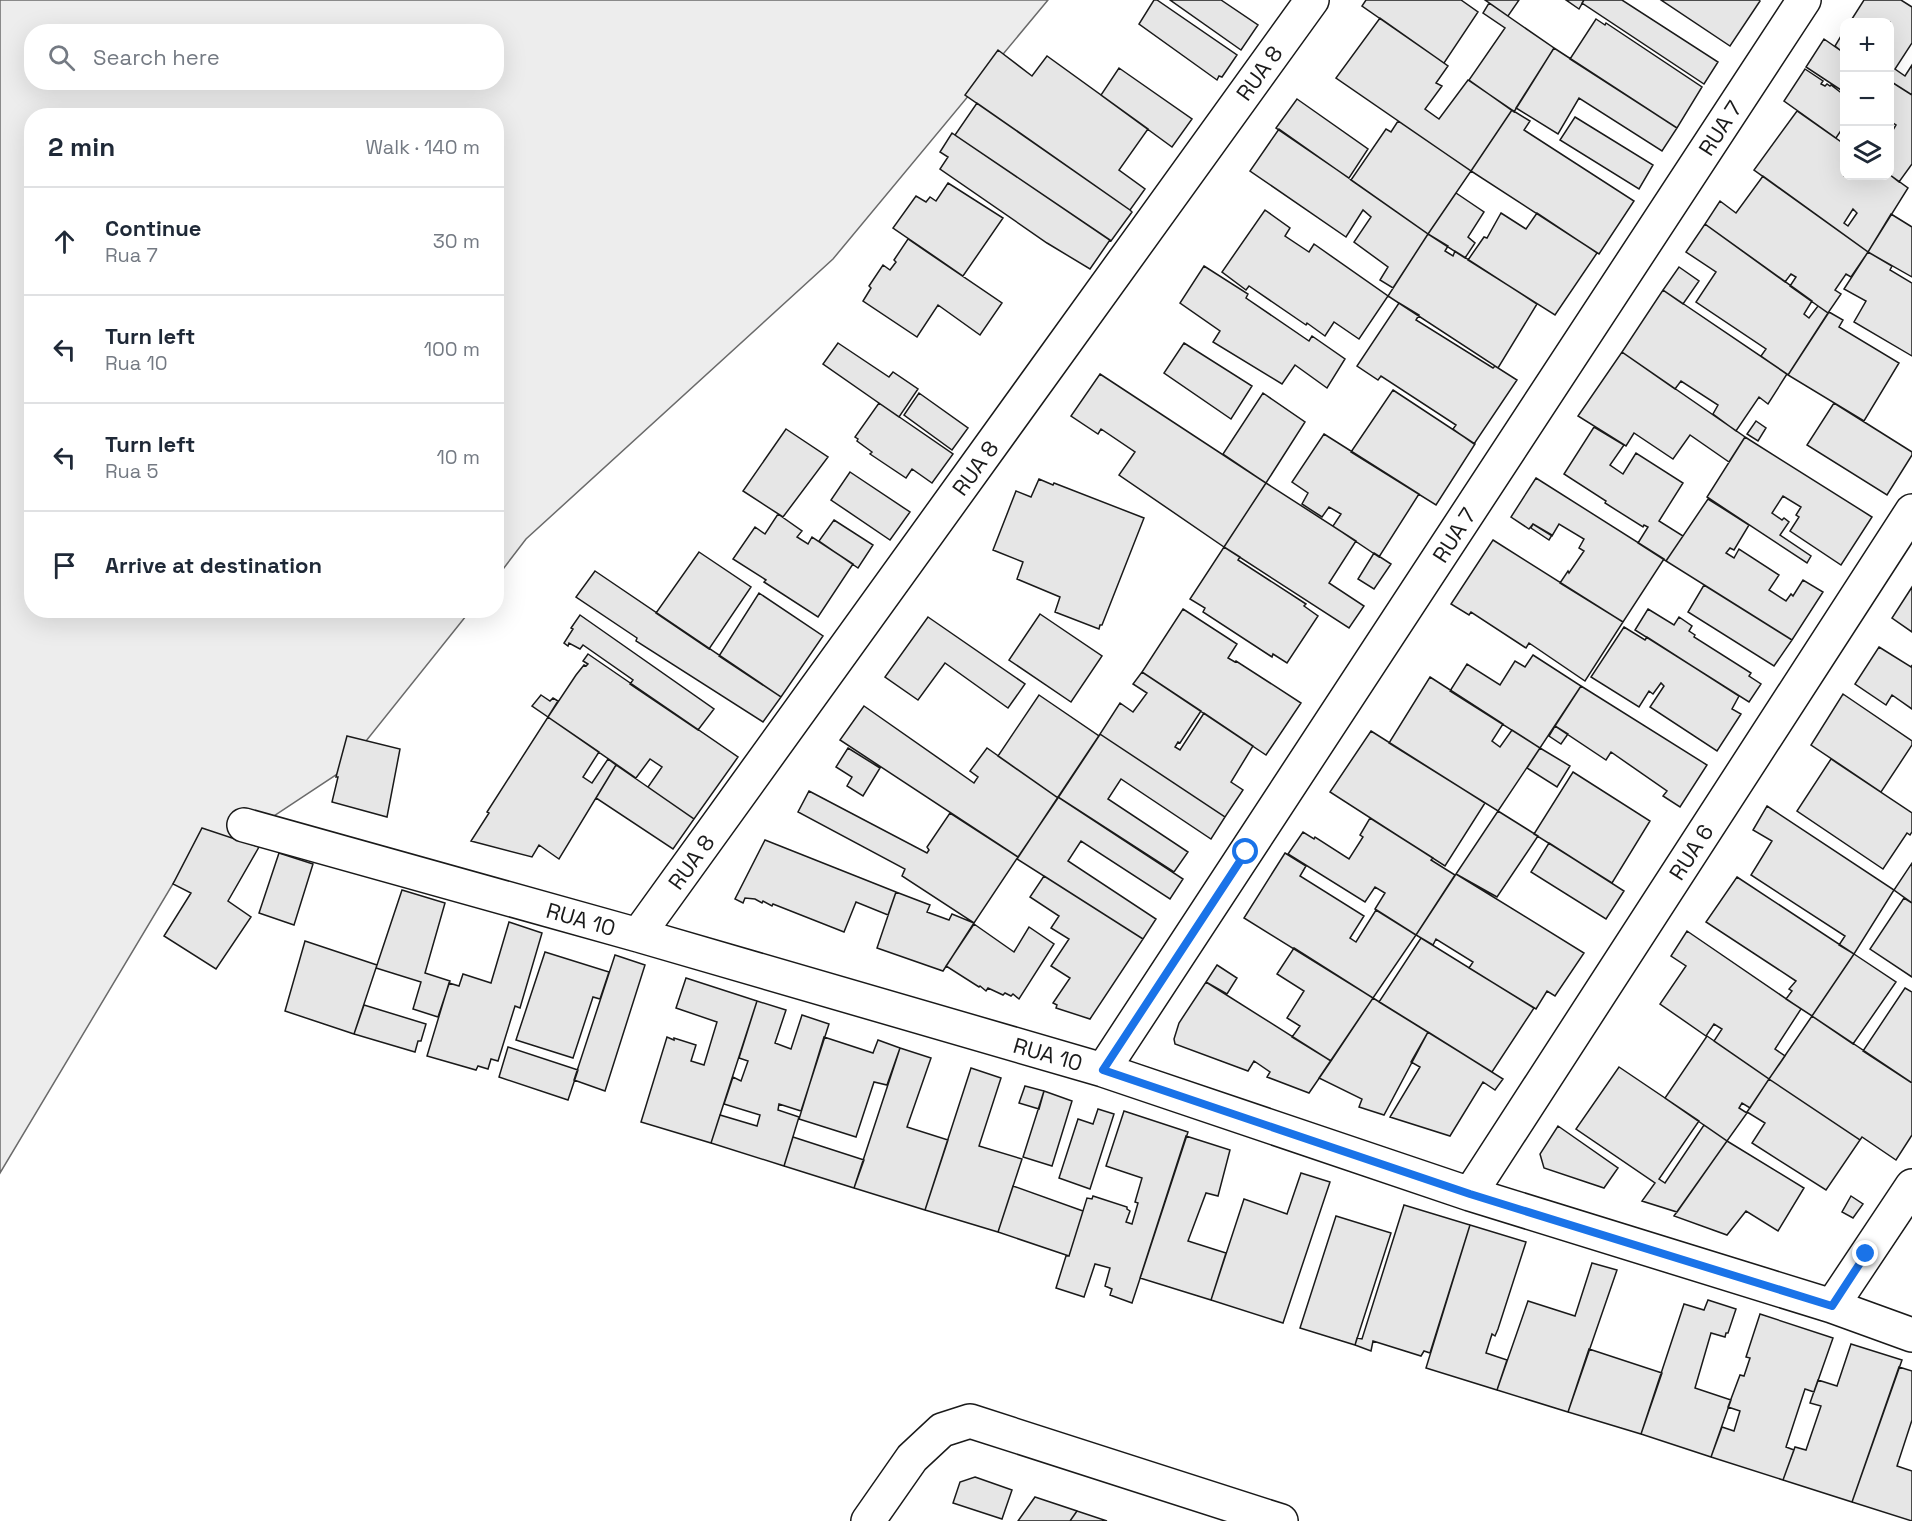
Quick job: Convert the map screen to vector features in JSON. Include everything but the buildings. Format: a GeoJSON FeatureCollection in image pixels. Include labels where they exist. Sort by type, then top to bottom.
{"type":"FeatureCollection","features":[{"type":"Feature","properties":{"kind":"street","name":"RUA 8"},"geometry":{"type":"LineString","coordinates":[[638,935],[1312,0]]}},
{"type":"Feature","properties":{"kind":"street","name":"RUA 7"},"geometry":{"type":"LineString","coordinates":[[1103,1070],[1804,0]]}},
{"type":"Feature","properties":{"kind":"street","name":"RUA 6"},"geometry":{"type":"LineString","coordinates":[[1470,1194],[1912,511]]}},
{"type":"Feature","properties":{"kind":"street","name":"RUA 10"},"geometry":{"type":"LineString","coordinates":[[244,825],[638,935],[1103,1070],[1470,1194],[1832,1306],[1912,1335]]}},
{"type":"Feature","properties":{"kind":"street"},"geometry":{"type":"LineString","coordinates":[[1832,1306],[1912,1186]]}},
{"type":"Feature","properties":{"kind":"street"},"geometry":{"type":"LineString","coordinates":[[868,1521],[912,1458],[942,1430],[970,1421],[1272,1520]]}},
{"type":"Feature","properties":{"kind":"shaded area"},"geometry":{"type":"Polygon","coordinates":[[[0,0],[1048,0],[833,259],[526,539],[504,568],[504,108],[24,108],[24,618],[464,618],[342,771],[174,882],[0,1173],[0,0]]]}},
{"type":"Feature","properties":{"kind":"route"},"geometry":{"type":"LineString","coordinates":[[1246,852],[1103,1070],[1470,1194],[1832,1306],[1866,1254]]}}]}
